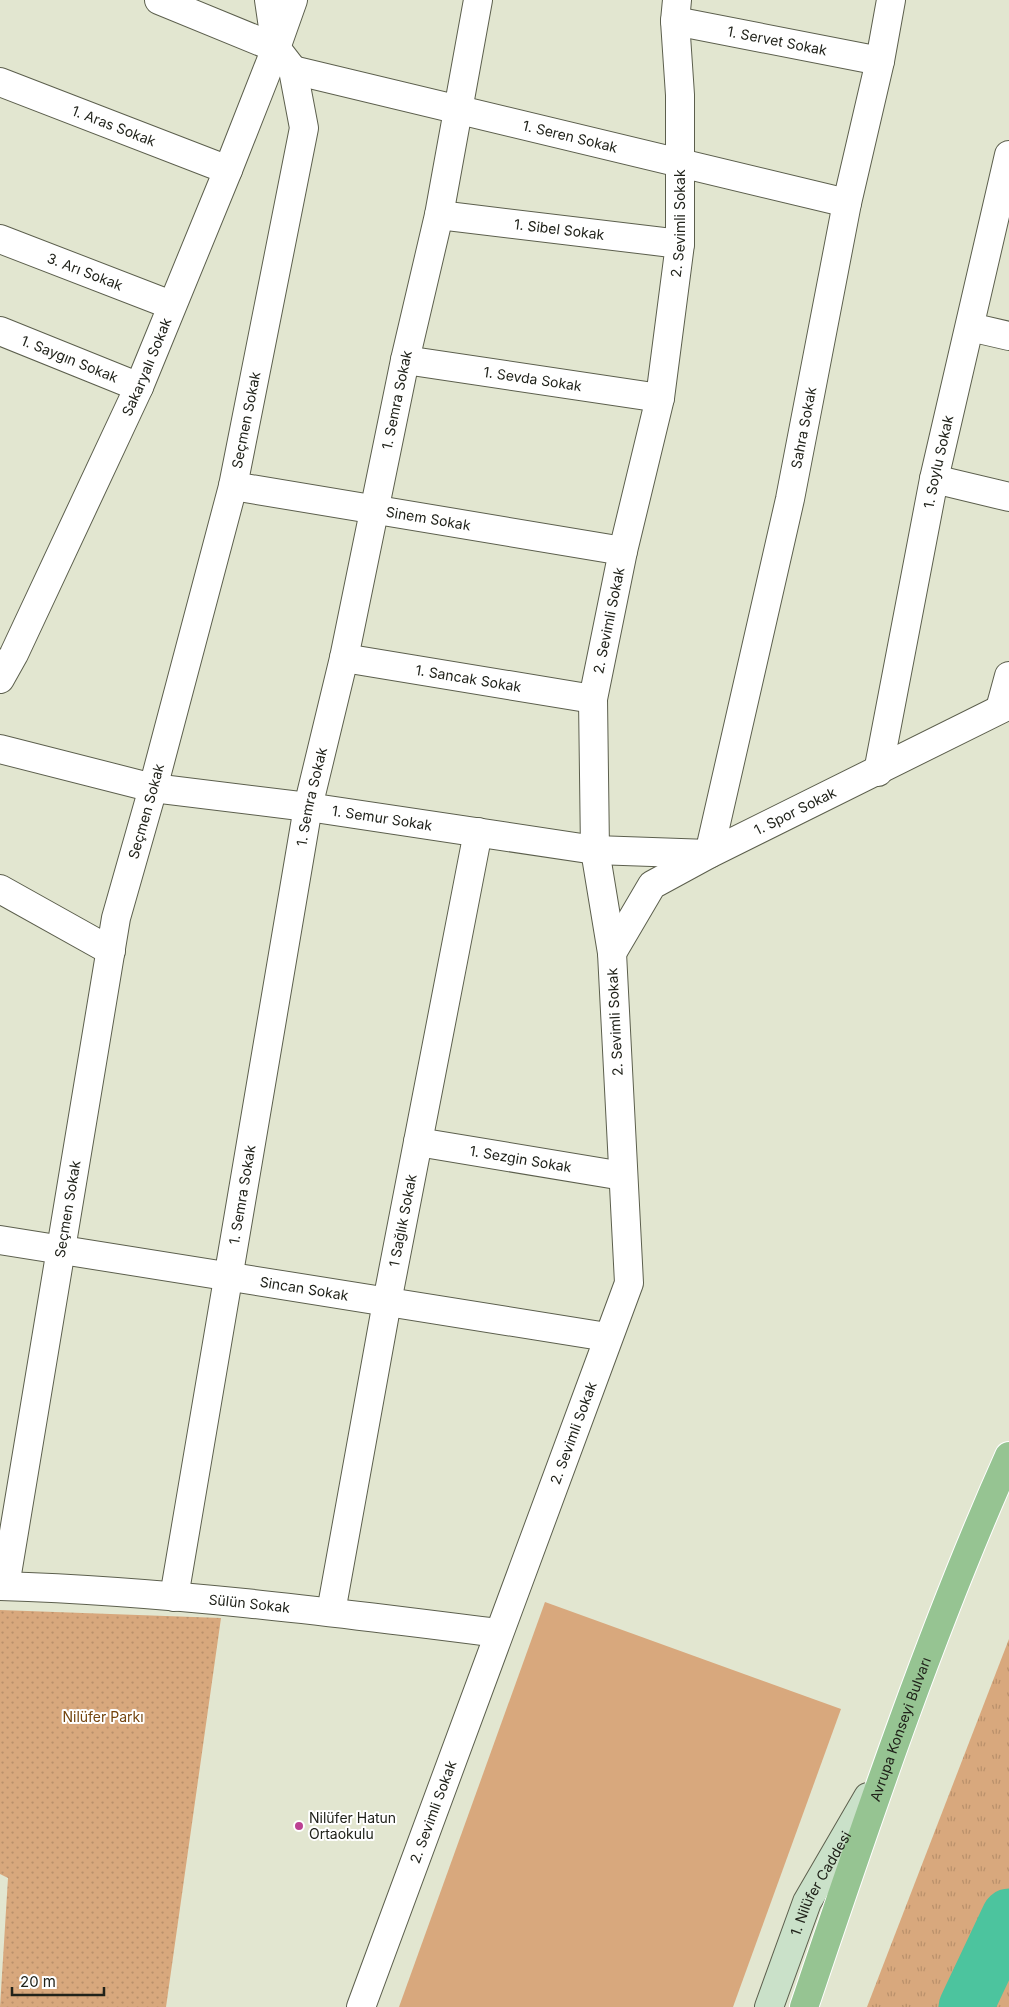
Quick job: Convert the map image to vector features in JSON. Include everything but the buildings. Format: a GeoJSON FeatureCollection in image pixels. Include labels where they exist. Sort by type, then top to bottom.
{"type":"FeatureCollection","features":[{"type":"Feature","properties":{"kind":"main road","name":"Avrupa Konseyi Bulvarı"},"geometry":{"type":"LineString","coordinates":[[804,2007],[885,1768],[986,1507],[1009,1456]]}},
{"type":"Feature","properties":{"kind":"main road"},"geometry":{"type":"LineString","coordinates":[[986,1507],[1009,1468]]}},
{"type":"Feature","properties":{"kind":"main road","name":"1. Nilüfer Caddesi"},"geometry":{"type":"LineString","coordinates":[[769,2007],[807,1902],[885,1768]]}},
{"type":"Feature","properties":{"kind":"street"},"geometry":{"type":"LineString","coordinates":[[159,0],[276,48]]}},
{"type":"Feature","properties":{"kind":"street"},"geometry":{"type":"LineString","coordinates":[[269,0],[276,48]]}},
{"type":"Feature","properties":{"kind":"street","name":"Sakaryalı Sokak"},"geometry":{"type":"LineString","coordinates":[[0,679],[7,651],[138,387],[228,170],[293,0]]}},
{"type":"Feature","properties":{"kind":"street","name":"1. Semra Sokak"},"geometry":{"type":"LineString","coordinates":[[174,1597],[308,807],[344,658],[405,360],[439,214],[478,0]]}},
{"type":"Feature","properties":{"kind":"street","name":"Sahra Sokak"},"geometry":{"type":"LineString","coordinates":[[709,854],[790,499],[847,203],[880,61],[891,0]]}},
{"type":"Feature","properties":{"kind":"street","name":"1. Servet Sokak"},"geometry":{"type":"LineString","coordinates":[[676,10],[880,61]]}},
{"type":"Feature","properties":{"kind":"street","name":"2. Sevimli Sokak"},"geometry":{"type":"LineString","coordinates":[[361,2007],[607,1338],[629,1283],[612,953],[595,850],[593,698],[623,551],[660,398],[680,244],[680,96],[676,10]]}},
{"type":"Feature","properties":{"kind":"street","name":"Seçmen Sokak"},"geometry":{"type":"LineString","coordinates":[[2,1586],[62,1250],[116,918],[153,788],[233,486],[304,128],[293,70],[276,48]]}},
{"type":"Feature","properties":{"kind":"street","name":"1. Seren Sokak"},"geometry":{"type":"LineString","coordinates":[[293,70],[847,203]]}},
{"type":"Feature","properties":{"kind":"street","name":"1. Aras Sokak"},"geometry":{"type":"LineString","coordinates":[[0,82],[228,170]]}},
{"type":"Feature","properties":{"kind":"street","name":"1. Soylu Sokak"},"geometry":{"type":"LineString","coordinates":[[878,772],[934,479],[970,327],[1005,193],[1009,154]]}},
{"type":"Feature","properties":{"kind":"street","name":"1. Sibel Sokak"},"geometry":{"type":"LineString","coordinates":[[439,214],[680,244]]}},
{"type":"Feature","properties":{"kind":"street","name":"3. Arı Sokak"},"geometry":{"type":"LineString","coordinates":[[0,239],[170,306]]}},
{"type":"Feature","properties":{"kind":"street"},"geometry":{"type":"LineString","coordinates":[[970,327],[1009,336]]}},
{"type":"Feature","properties":{"kind":"street","name":"1. Saygın Sokak"},"geometry":{"type":"LineString","coordinates":[[1,333],[138,387]]}},
{"type":"Feature","properties":{"kind":"street","name":"1. Sevda Sokak"},"geometry":{"type":"LineString","coordinates":[[405,360],[660,398]]}},
{"type":"Feature","properties":{"kind":"street"},"geometry":{"type":"LineString","coordinates":[[934,479],[1009,497]]}},
{"type":"Feature","properties":{"kind":"street","name":"Sinem Sokak"},"geometry":{"type":"LineString","coordinates":[[233,486],[623,551]]}},
{"type":"Feature","properties":{"kind":"street","name":"1. Sancak Sokak"},"geometry":{"type":"LineString","coordinates":[[344,658],[593,698]]}},
{"type":"Feature","properties":{"kind":"street"},"geometry":{"type":"LineString","coordinates":[[1004,707],[1009,676]]}},
{"type":"Feature","properties":{"kind":"street","name":"1. Spor Sokak"},"geometry":{"type":"LineString","coordinates":[[612,953],[652,885],[709,854],[878,772],[1004,707]]}},
{"type":"Feature","properties":{"kind":"street","name":"1. Semur Sokak"},"geometry":{"type":"LineString","coordinates":[[0,749],[153,788],[308,807],[595,850],[709,854]]}},
{"type":"Feature","properties":{"kind":"street","name":"1 Sağlık Sokak"},"geometry":{"type":"LineString","coordinates":[[331,1612],[387,1302],[478,832]]}},
{"type":"Feature","properties":{"kind":"street"},"geometry":{"type":"LineString","coordinates":[[0,889],[111,951]]}},
{"type":"Feature","properties":{"kind":"street","name":"1. Sezgin Sokak"},"geometry":{"type":"LineString","coordinates":[[418,1142],[623,1176]]}},
{"type":"Feature","properties":{"kind":"street","name":"Sincan Sokak"},"geometry":{"type":"LineString","coordinates":[[0,1240],[607,1338]]}},
{"type":"Feature","properties":{"kind":"street","name":"Sülün Sokak"},"geometry":{"type":"LineString","coordinates":[[2,1586],[174,1597],[331,1612],[498,1633]]}},
{"type":"Feature","properties":{"kind":"green space"},"geometry":{"type":"Polygon","coordinates":[[[545,1602],[841,1709],[733,2007],[399,2007],[545,1602]]]}},
{"type":"Feature","properties":{"kind":"green space","name":"Nilüfer Parkı"},"geometry":{"type":"Polygon","coordinates":[[[0,1610],[221,1618],[166,2007],[0,2007],[8,1878],[0,1874],[0,1610]]]}},
{"type":"Feature","properties":{"kind":"green space"},"geometry":{"type":"Polygon","coordinates":[[[1009,1639],[1009,2007],[867,2007],[1009,1639]]]}},
{"type":"Feature","properties":{"kind":"waterway"},"geometry":{"type":"LineString","coordinates":[[966,2007],[1009,1916]]}},
{"type":"Feature","properties":{"kind":"place","name":"Nilüfer Hatun Ortaokulu"},"geometry":{"type":"Point","coordinates":[299,1826]}}]}
